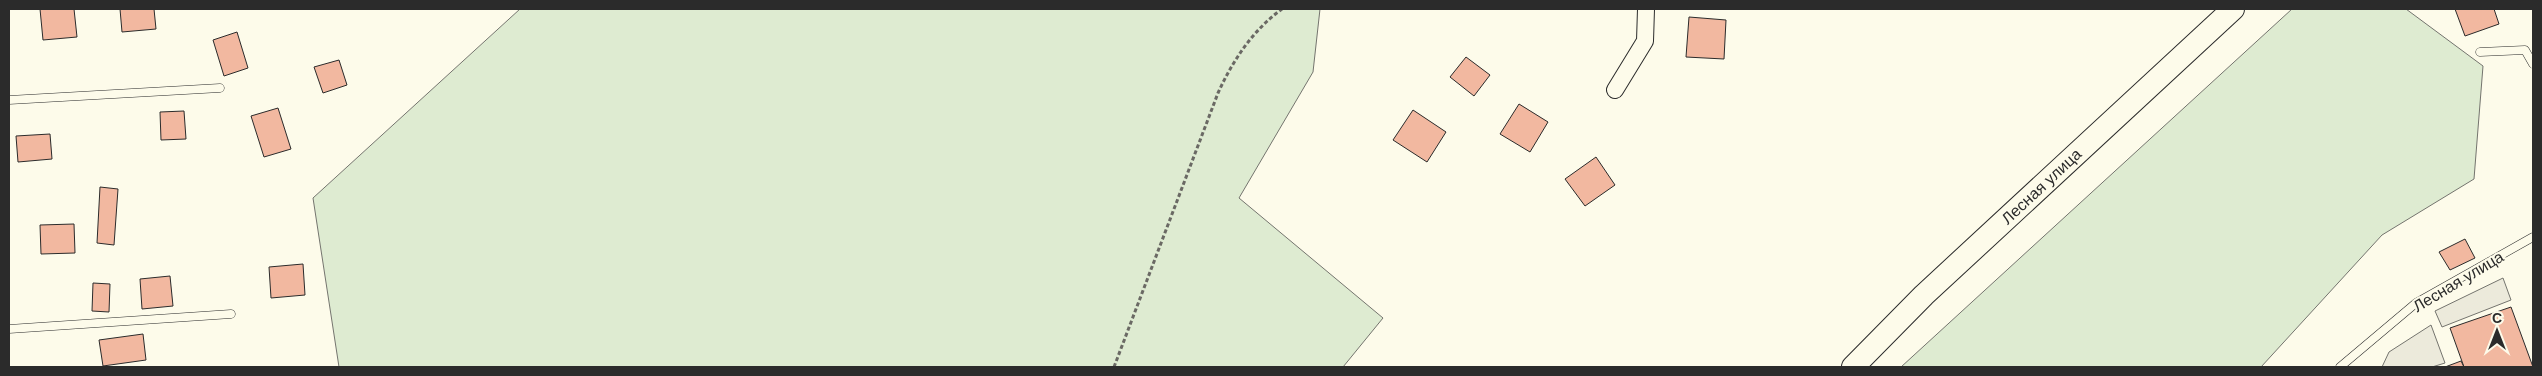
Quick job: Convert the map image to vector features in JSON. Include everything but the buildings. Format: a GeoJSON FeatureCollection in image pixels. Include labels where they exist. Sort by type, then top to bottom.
{"type":"FeatureCollection","features":[{"type":"Feature","properties":{"kind":"main road","name":"Лесная улица"},"geometry":{"type":"LineString","coordinates":[[1853,367],[1924,295],[2233,9]]}},
{"type":"Feature","properties":{"kind":"street"},"geometry":{"type":"LineString","coordinates":[[1615,90],[1645,40],[1646,9]]}},
{"type":"Feature","properties":{"kind":"lane"},"geometry":{"type":"LineString","coordinates":[[2480,52],[2525,50],[2533,64]]}},
{"type":"Feature","properties":{"kind":"lane"},"geometry":{"type":"LineString","coordinates":[[9,100],[220,88]]}},
{"type":"Feature","properties":{"kind":"lane","name":"Лесная улица"},"geometry":{"type":"LineString","coordinates":[[2340,367],[2416,303],[2533,236]]}},
{"type":"Feature","properties":{"kind":"lane"},"geometry":{"type":"LineString","coordinates":[[9,329],[231,314]]}},
{"type":"Feature","properties":{"kind":"path"},"geometry":{"type":"LineString","coordinates":[[1114,367],[1221,86],[1249,40],[1273,15],[1282,9]]}},
{"type":"Feature","properties":{"kind":"green space"},"geometry":{"type":"Polygon","coordinates":[[[520,9],[1320,9],[1313,72],[1239,198],[1383,318],[1343,367],[339,367],[313,198],[520,9]]]}},
{"type":"Feature","properties":{"kind":"green space"},"geometry":{"type":"Polygon","coordinates":[[[2292,9],[2406,9],[2483,66],[2474,179],[2382,235],[2261,367],[1901,367],[2292,9]]]}},
{"type":"Feature","properties":{"kind":"shaded area"},"geometry":{"type":"Polygon","coordinates":[[[2503,278],[2511,300],[2442,327],[2435,311],[2503,278]]]}},
{"type":"Feature","properties":{"kind":"shaded area"},"geometry":{"type":"Polygon","coordinates":[[[2431,325],[2445,363],[2432,367],[2382,367],[2389,352],[2431,325]]]}}]}
